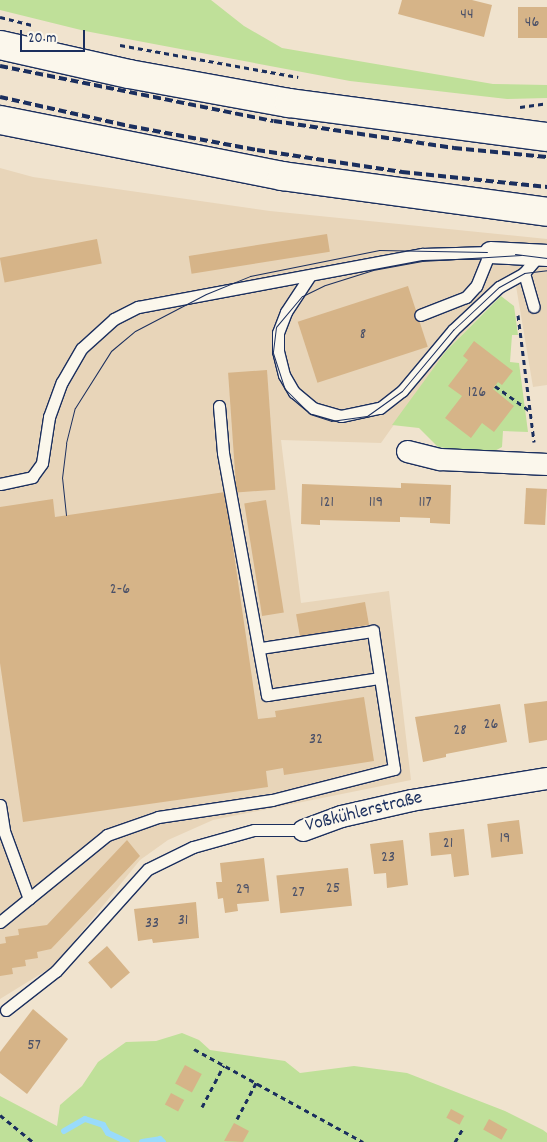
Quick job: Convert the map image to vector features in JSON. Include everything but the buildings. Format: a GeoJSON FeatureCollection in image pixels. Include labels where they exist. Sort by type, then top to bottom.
{"type":"FeatureCollection","features":[{"type":"Feature","properties":{"kind":"highway"},"geometry":{"type":"LineString","coordinates":[[0,45],[129,74],[289,103],[547,137]]}},
{"type":"Feature","properties":{"kind":"highway"},"geometry":{"type":"LineString","coordinates":[[0,120],[282,176],[547,212]]}},
{"type":"Feature","properties":{"kind":"street"},"geometry":{"type":"LineString","coordinates":[[490,252],[543,255]]}},
{"type":"Feature","properties":{"kind":"street"},"geometry":{"type":"LineString","coordinates":[[407,451],[440,459],[541,463]]}},
{"type":"Feature","properties":{"kind":"street","name":"Voßkühlerstraße"},"geometry":{"type":"LineString","coordinates":[[302,830],[341,816],[411,800],[547,778]]}},
{"type":"Feature","properties":{"kind":"lane"},"geometry":{"type":"LineString","coordinates":[[0,484],[32,478],[42,463],[49,417],[62,382],[82,348],[114,319],[138,307],[309,277],[422,254],[490,252],[476,286],[466,297],[420,315]]}},
{"type":"Feature","properties":{"kind":"lane"},"geometry":{"type":"LineString","coordinates":[[309,277],[286,312],[278,333],[278,351],[284,375],[294,392],[313,408],[341,416],[380,408],[402,391],[453,330],[499,287],[519,276],[543,255]]}},
{"type":"Feature","properties":{"kind":"lane"},"geometry":{"type":"LineString","coordinates":[[519,276],[534,307]]}},
{"type":"Feature","properties":{"kind":"lane"},"geometry":{"type":"LineString","coordinates":[[220,406],[223,453],[260,648],[267,695],[380,678]]}},
{"type":"Feature","properties":{"kind":"lane"},"geometry":{"type":"LineString","coordinates":[[0,922],[107,835],[158,817],[272,800],[394,769],[373,631],[260,648]]}},
{"type":"Feature","properties":{"kind":"lane"},"geometry":{"type":"LineString","coordinates":[[0,805],[4,830],[29,899]]}},
{"type":"Feature","properties":{"kind":"lane","name":"Voßkühlerstraße"},"geometry":{"type":"LineString","coordinates":[[6,1010],[56,971],[148,869],[193,847],[254,830],[302,830]]}},
{"type":"Feature","properties":{"kind":"path"},"geometry":{"type":"LineString","coordinates":[[0,17],[37,26]]}},
{"type":"Feature","properties":{"kind":"path"},"geometry":{"type":"LineString","coordinates":[[112,43],[308,79]]}},
{"type":"Feature","properties":{"kind":"path"},"geometry":{"type":"LineString","coordinates":[[515,108],[547,102]]}},
{"type":"Feature","properties":{"kind":"path"},"geometry":{"type":"LineString","coordinates":[[519,276],[531,412],[541,463]]}},
{"type":"Feature","properties":{"kind":"path"},"geometry":{"type":"LineString","coordinates":[[495,386],[531,412]]}},
{"type":"Feature","properties":{"kind":"path"},"geometry":{"type":"LineString","coordinates":[[194,1049],[363,1142]]}},
{"type":"Feature","properties":{"kind":"path"},"geometry":{"type":"LineString","coordinates":[[202,1107],[224,1065]]}},
{"type":"Feature","properties":{"kind":"path"},"geometry":{"type":"LineString","coordinates":[[237,1119],[256,1083]]}},
{"type":"Feature","properties":{"kind":"path"},"geometry":{"type":"LineString","coordinates":[[0,1115],[33,1142]]}},
{"type":"Feature","properties":{"kind":"path"},"geometry":{"type":"LineString","coordinates":[[455,1142],[463,1128]]}},
{"type":"Feature","properties":{"kind":"shaded area"},"geometry":{"type":"Polygon","coordinates":[[[0,168],[33,177],[270,211],[547,239],[547,385],[533,387],[515,280],[446,351],[381,443],[281,440],[301,603],[389,591],[411,780],[213,820],[168,840],[140,860],[55,965],[0,999],[0,168]]]}},
{"type":"Feature","properties":{"kind":"green space"},"geometry":{"type":"Polygon","coordinates":[[[0,0],[211,0],[244,26],[282,48],[493,84],[547,85],[547,98],[507,99],[350,81],[85,31],[0,10],[0,0]]]}},
{"type":"Feature","properties":{"kind":"green space"},"geometry":{"type":"Polygon","coordinates":[[[501,296],[514,306],[518,335],[512,335],[510,362],[519,363],[528,432],[503,431],[502,447],[489,454],[438,447],[419,428],[392,425],[446,351],[501,296]]]}},
{"type":"Feature","properties":{"kind":"green space"},"geometry":{"type":"Polygon","coordinates":[[[182,1033],[199,1040],[210,1050],[285,1061],[300,1073],[354,1066],[407,1073],[505,1111],[543,1130],[547,1133],[547,1142],[0,1142],[0,1096],[57,1126],[60,1105],[82,1086],[98,1062],[126,1042],[156,1041],[182,1033]]]}},
{"type":"Feature","properties":{"kind":"waterway"},"geometry":{"type":"LineString","coordinates":[[64,1131],[85,1119],[103,1125],[108,1133],[127,1142]]}},
{"type":"Feature","properties":{"kind":"waterway"},"geometry":{"type":"LineString","coordinates":[[142,1142],[160,1139],[163,1142]]}},
{"type":"Feature","properties":{"kind":"tram line"},"geometry":{"type":"LineString","coordinates":[[66,515],[62,478],[66,443],[75,408],[111,351],[135,331],[206,294],[250,276],[379,250],[487,252]]}},
{"type":"Feature","properties":{"kind":"tram line"},"geometry":{"type":"LineString","coordinates":[[515,254],[547,258]]}},
{"type":"Feature","properties":{"kind":"tram line"},"geometry":{"type":"LineString","coordinates":[[521,255],[422,261],[373,270],[325,285],[302,296],[276,327],[273,353],[285,389],[310,414],[331,421],[367,416],[402,391],[453,330],[499,287],[524,273],[547,270]]}},
{"type":"Feature","properties":{"kind":"railway"},"geometry":{"type":"LineString","coordinates":[[0,66],[274,121],[454,148],[547,157]]}},
{"type":"Feature","properties":{"kind":"railway"},"geometry":{"type":"LineString","coordinates":[[0,97],[129,126],[257,150],[402,172],[547,187]]}}]}
